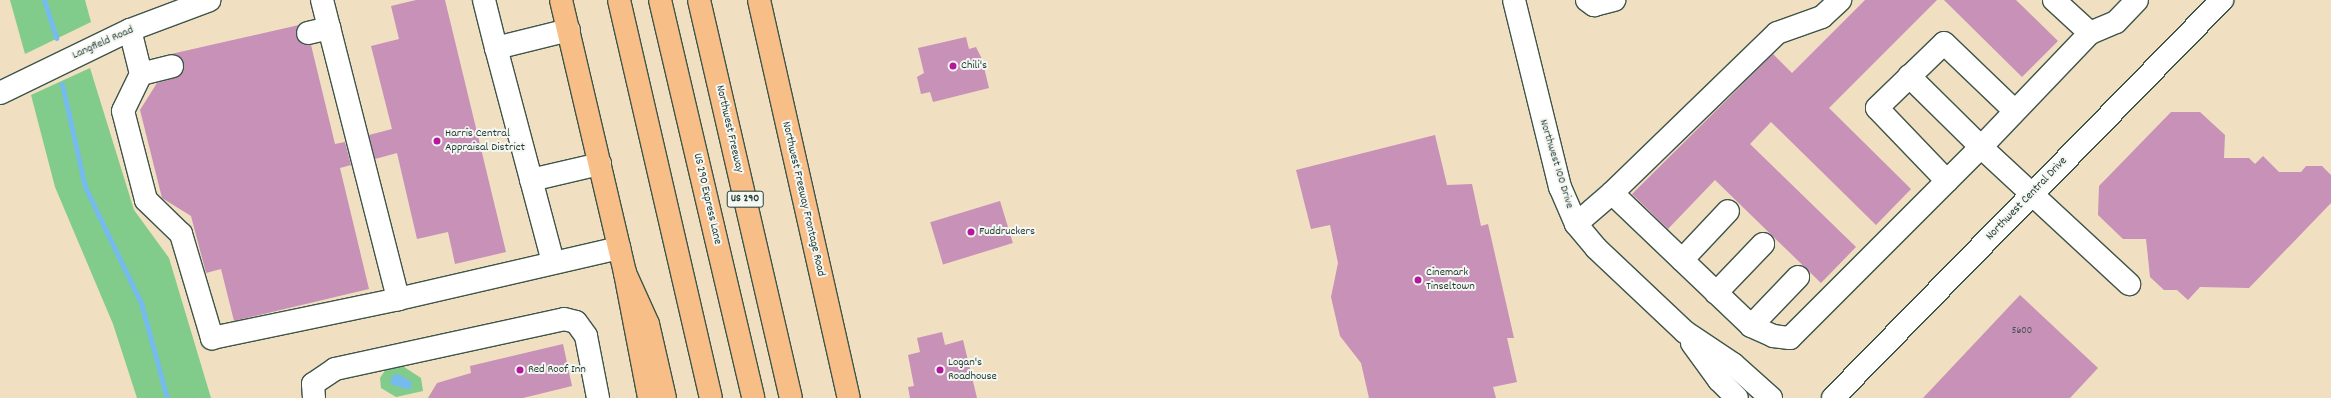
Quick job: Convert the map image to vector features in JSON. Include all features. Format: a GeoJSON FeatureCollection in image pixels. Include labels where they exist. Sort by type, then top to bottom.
{"type":"FeatureCollection","features":[{"type":"Feature","properties":{"kind":"main road"},"geometry":{"type":"LineString","coordinates":[[561,0],[625,273],[648,324],[651,397]]}},
{"type":"Feature","properties":{"kind":"main road"},"geometry":{"type":"LineString","coordinates":[[619,0],[711,398]]}},
{"type":"Feature","properties":{"kind":"main road","name":"US 290 Express Lane"},"geometry":{"type":"LineString","coordinates":[[660,0],[753,398]]}},
{"type":"Feature","properties":{"kind":"main road","name":"Northwest Freeway"},"geometry":{"type":"LineString","coordinates":[[699,0],[791,398]]}},
{"type":"Feature","properties":{"kind":"main road","name":"Northwest Freeway Frontage Road"},"geometry":{"type":"LineString","coordinates":[[759,0],[849,398]]}},
{"type":"Feature","properties":{"kind":"street","name":"Langfield Road"},"geometry":{"type":"LineString","coordinates":[[0,93],[130,30],[210,0]]}},
{"type":"Feature","properties":{"kind":"street"},"geometry":{"type":"LineString","coordinates":[[322,0],[398,298]]}},
{"type":"Feature","properties":{"kind":"street"},"geometry":{"type":"LineString","coordinates":[[484,0],[552,262]]}},
{"type":"Feature","properties":{"kind":"street","name":"Northwest 100 Drive"},"geometry":{"type":"LineString","coordinates":[[1514,0],[1560,187],[1576,224],[1596,248],[1685,332],[1733,364],[1771,398]]}},
{"type":"Feature","properties":{"kind":"street"},"geometry":{"type":"LineString","coordinates":[[1587,0],[1594,5],[1614,0]]}},
{"type":"Feature","properties":{"kind":"street"},"geometry":{"type":"LineString","coordinates":[[1576,224],[1612,193],[1777,34],[1822,17],[1840,0]]}},
{"type":"Feature","properties":{"kind":"street"},"geometry":{"type":"LineString","coordinates":[[2054,0],[2090,33]]}},
{"type":"Feature","properties":{"kind":"street"},"geometry":{"type":"LineString","coordinates":[[1612,193],[1751,326],[1773,336],[1790,338],[1981,147],[2090,33],[2116,22],[2137,0]]}},
{"type":"Feature","properties":{"kind":"street","name":"Northwest Central Drive"},"geometry":{"type":"LineString","coordinates":[[1833,398],[2222,0]]}},
{"type":"Feature","properties":{"kind":"street"},"geometry":{"type":"LineString","coordinates":[[308,33],[329,28]]}},
{"type":"Feature","properties":{"kind":"street"},"geometry":{"type":"LineString","coordinates":[[130,30],[142,74],[123,110],[146,200],[181,234],[212,338],[619,248]]}},
{"type":"Feature","properties":{"kind":"street"},"geometry":{"type":"LineString","coordinates":[[496,48],[569,30]]}},
{"type":"Feature","properties":{"kind":"street"},"geometry":{"type":"LineString","coordinates":[[1947,181],[1876,111],[1909,76],[1944,43],[2015,111]]}},
{"type":"Feature","properties":{"kind":"street"},"geometry":{"type":"LineString","coordinates":[[142,74],[172,66]]}},
{"type":"Feature","properties":{"kind":"street"},"geometry":{"type":"LineString","coordinates":[[1909,76],[1981,147],[2129,284]]}},
{"type":"Feature","properties":{"kind":"street"},"geometry":{"type":"LineString","coordinates":[[531,180],[600,164]]}},
{"type":"Feature","properties":{"kind":"street"},"geometry":{"type":"LineString","coordinates":[[1682,260],[1728,211]]}},
{"type":"Feature","properties":{"kind":"street"},"geometry":{"type":"LineString","coordinates":[[1716,293],[1763,244]]}},
{"type":"Feature","properties":{"kind":"street"},"geometry":{"type":"LineString","coordinates":[[1751,326],[1798,277]]}},
{"type":"Feature","properties":{"kind":"street"},"geometry":{"type":"LineString","coordinates":[[314,398],[314,384],[335,369],[564,319],[576,322],[586,336],[598,398]]}},
{"type":"Feature","properties":{"kind":"street","name":"Northwest 100 Drive"},"geometry":{"type":"LineString","coordinates":[[1685,332],[1719,380],[1738,398]]}},
{"type":"Feature","properties":{"kind":"green space"},"geometry":{"type":"Polygon","coordinates":[[[10,0],[85,0],[91,22],[25,54],[10,0]]]}},
{"type":"Feature","properties":{"kind":"green space"},"geometry":{"type":"Polygon","coordinates":[[[90,68],[134,210],[169,258],[211,398],[137,398],[113,324],[55,187],[31,95],[90,68]]]}},
{"type":"Feature","properties":{"kind":"green space"},"geometry":{"type":"Polygon","coordinates":[[[401,365],[421,378],[423,391],[396,397],[381,388],[380,378],[386,369],[401,365]]]}},
{"type":"Feature","properties":{"kind":"water"},"geometry":{"type":"Polygon","coordinates":[[[398,374],[412,382],[410,390],[390,384],[393,375],[398,374]]]}},
{"type":"Feature","properties":{"kind":"building","name":"Harris Central Appraisal District"},"geometry":{"type":"Polygon","coordinates":[[[416,0],[445,0],[506,252],[455,264],[448,232],[417,239],[397,153],[375,159],[369,135],[392,129],[371,46],[399,39],[391,6],[416,0]]]}},
{"type":"Feature","properties":{"kind":"building"},"geometry":{"type":"Polygon","coordinates":[[[1865,0],[1937,0],[1829,108],[1911,189],[1876,225],[1771,122],[1750,144],[1856,247],[1821,283],[1715,180],[1668,229],[1632,194],[1773,54],[1792,73],[1865,0]]]}},
{"type":"Feature","properties":{"kind":"building"},"geometry":{"type":"Polygon","coordinates":[[[1944,0],[2016,0],[2058,41],[2022,77],[1944,0]]]}},
{"type":"Feature","properties":{"kind":"building"},"geometry":{"type":"Polygon","coordinates":[[[299,25],[296,36],[304,45],[311,45],[335,144],[345,142],[351,165],[340,168],[369,289],[234,321],[221,269],[206,273],[191,216],[162,198],[140,110],[157,83],[175,78],[184,70],[181,58],[171,54],[299,25]]]}},
{"type":"Feature","properties":{"kind":"building","name":"Chili's"},"geometry":{"type":"Polygon","coordinates":[[[966,37],[969,49],[976,47],[982,59],[989,88],[933,102],[930,92],[921,94],[917,77],[924,73],[918,48],[966,37]]]}},
{"type":"Feature","properties":{"kind":"building"},"geometry":{"type":"Polygon","coordinates":[[[2171,112],[2200,112],[2225,135],[2224,158],[2249,158],[2255,164],[2263,156],[2279,172],[2301,172],[2306,166],[2322,166],[2331,175],[2331,203],[2249,288],[2200,287],[2188,300],[2177,290],[2164,290],[2150,277],[2146,239],[2123,239],[2098,215],[2099,186],[2171,112]]]}},
{"type":"Feature","properties":{"kind":"building","name":"Cinemark Tinseltown"},"geometry":{"type":"Polygon","coordinates":[[[1435,135],[1447,185],[1472,184],[1481,226],[1488,224],[1514,338],[1507,338],[1517,382],[1493,387],[1496,398],[1369,398],[1361,363],[1340,336],[1331,297],[1338,263],[1330,225],[1311,229],[1296,170],[1435,135]]]}},
{"type":"Feature","properties":{"kind":"building","name":"Fuddruckers"},"geometry":{"type":"Polygon","coordinates":[[[1000,201],[1013,243],[943,264],[930,222],[1000,201]]]}},
{"type":"Feature","properties":{"kind":"building"},"geometry":{"type":"Polygon","coordinates":[[[2020,295],[2098,368],[2070,398],[1923,398],[2020,295]]]}},
{"type":"Feature","properties":{"kind":"building","name":"Logan's Roadhouse"},"geometry":{"type":"Polygon","coordinates":[[[942,332],[945,345],[963,340],[977,398],[910,398],[908,387],[914,386],[908,355],[920,352],[917,338],[942,332]]]}},
{"type":"Feature","properties":{"kind":"building","name":"Red Roof Inn"},"geometry":{"type":"Polygon","coordinates":[[[563,344],[572,386],[523,398],[428,398],[437,383],[471,373],[470,366],[563,344]]]}},
{"type":"Feature","properties":{"kind":"waterway"},"geometry":{"type":"LineString","coordinates":[[44,0],[56,38]]}},
{"type":"Feature","properties":{"kind":"waterway"},"geometry":{"type":"LineString","coordinates":[[62,84],[85,187],[141,303],[167,398]]}},
{"type":"Feature","properties":{"kind":"place","name":"Chili's"},"geometry":{"type":"Point","coordinates":[953,66]}},
{"type":"Feature","properties":{"kind":"place","name":"Harris Central Appraisal District"},"geometry":{"type":"Point","coordinates":[437,141]}},
{"type":"Feature","properties":{"kind":"place","name":"Fuddruckers"},"geometry":{"type":"Point","coordinates":[971,232]}},
{"type":"Feature","properties":{"kind":"place","name":"Cinemark Tinseltown"},"geometry":{"type":"Point","coordinates":[1418,280]}},
{"type":"Feature","properties":{"kind":"place","name":"Red Roof Inn"},"geometry":{"type":"Point","coordinates":[520,370]}},
{"type":"Feature","properties":{"kind":"place","name":"Logan's Roadhouse"},"geometry":{"type":"Point","coordinates":[940,370]}}]}
